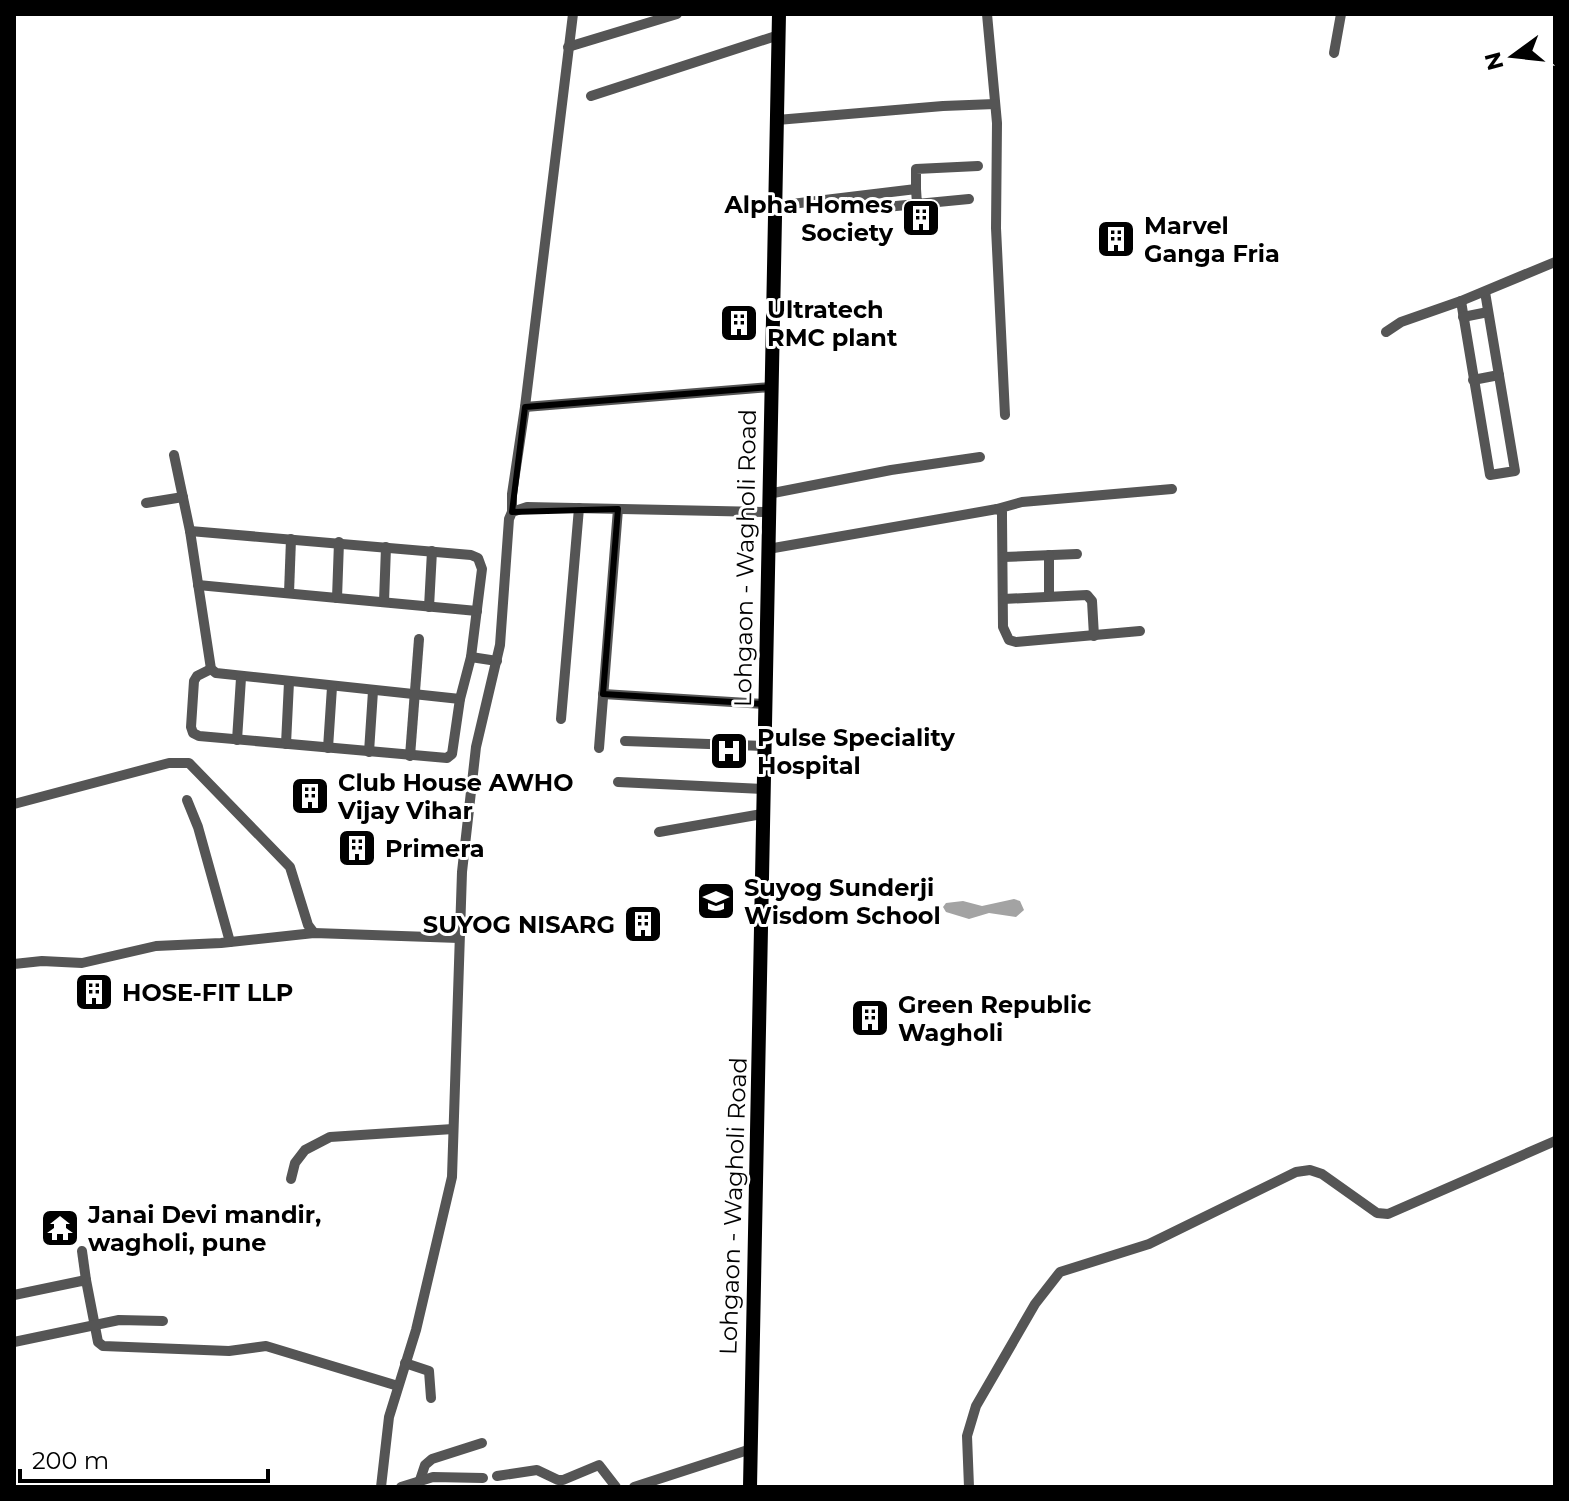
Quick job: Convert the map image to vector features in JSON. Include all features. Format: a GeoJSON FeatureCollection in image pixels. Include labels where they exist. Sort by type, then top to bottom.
{"type":"FeatureCollection","features":[{"type":"Feature","properties":{"kind":"main road","name":"Lohgaon - Wagholi Road"},"geometry":{"type":"LineString","coordinates":[[750,1487],[779,14]]}},
{"type":"Feature","properties":{"kind":"street"},"geometry":{"type":"LineString","coordinates":[[381,1487],[389,1417],[443,1222],[452,1177],[462,872],[470,790],[476,747],[497,661],[509,519],[573,14]]}},
{"type":"Feature","properties":{"kind":"street"},"geometry":{"type":"LineString","coordinates":[[568,47],[677,14]]}},
{"type":"Feature","properties":{"kind":"street"},"geometry":{"type":"LineString","coordinates":[[987,14],[995,104],[996,228],[1005,415]]}},
{"type":"Feature","properties":{"kind":"street"},"geometry":{"type":"LineString","coordinates":[[1334,53],[1341,14]]}},
{"type":"Feature","properties":{"kind":"street"},"geometry":{"type":"LineString","coordinates":[[591,96],[779,35]]}},
{"type":"Feature","properties":{"kind":"street"},"geometry":{"type":"LineString","coordinates":[[777,120],[995,104]]}},
{"type":"Feature","properties":{"kind":"street"},"geometry":{"type":"LineString","coordinates":[[917,204],[916,169],[978,166]]}},
{"type":"Feature","properties":{"kind":"street"},"geometry":{"type":"LineString","coordinates":[[775,206],[916,189]]}},
{"type":"Feature","properties":{"kind":"street"},"geometry":{"type":"LineString","coordinates":[[865,209],[969,199]]}},
{"type":"Feature","properties":{"kind":"street"},"geometry":{"type":"LineString","coordinates":[[1386,332],[1401,322],[1485,292],[1555,262]]}},
{"type":"Feature","properties":{"kind":"street"},"geometry":{"type":"LineString","coordinates":[[1461,301],[1490,475],[1515,471],[1485,292]]}},
{"type":"Feature","properties":{"kind":"street"},"geometry":{"type":"LineString","coordinates":[[1463,317],[1488,312]]}},
{"type":"Feature","properties":{"kind":"street"},"geometry":{"type":"LineString","coordinates":[[1473,380],[1499,375]]}},
{"type":"Feature","properties":{"kind":"street"},"geometry":{"type":"LineString","coordinates":[[525,407],[770,387]]}},
{"type":"Feature","properties":{"kind":"street"},"geometry":{"type":"LineString","coordinates":[[174,455],[190,531],[211,669],[241,678],[460,699]]}},
{"type":"Feature","properties":{"kind":"street"},"geometry":{"type":"LineString","coordinates":[[768,494],[891,470],[980,457]]}},
{"type":"Feature","properties":{"kind":"street"},"geometry":{"type":"LineString","coordinates":[[768,549],[1022,502],[1172,489]]}},
{"type":"Feature","properties":{"kind":"street"},"geometry":{"type":"LineString","coordinates":[[146,503],[183,497]]}},
{"type":"Feature","properties":{"kind":"street"},"geometry":{"type":"LineString","coordinates":[[512,512],[527,507],[768,512]]}},
{"type":"Feature","properties":{"kind":"street"},"geometry":{"type":"LineString","coordinates":[[561,719],[579,508]]}},
{"type":"Feature","properties":{"kind":"street"},"geometry":{"type":"LineString","coordinates":[[599,748],[618,509]]}},
{"type":"Feature","properties":{"kind":"street"},"geometry":{"type":"LineString","coordinates":[[997,509],[1002,512],[1003,627],[1009,640],[1016,642],[1140,631]]}},
{"type":"Feature","properties":{"kind":"street"},"geometry":{"type":"LineString","coordinates":[[190,531],[471,555],[478,558],[482,569],[471,657],[460,699],[452,754],[441,759],[199,736],[193,733],[191,727],[194,681],[211,669]]}},
{"type":"Feature","properties":{"kind":"street"},"geometry":{"type":"LineString","coordinates":[[289,593],[291,539]]}},
{"type":"Feature","properties":{"kind":"street"},"geometry":{"type":"LineString","coordinates":[[337,598],[339,542]]}},
{"type":"Feature","properties":{"kind":"street"},"geometry":{"type":"LineString","coordinates":[[384,602],[386,547]]}},
{"type":"Feature","properties":{"kind":"street"},"geometry":{"type":"LineString","coordinates":[[429,607],[432,551]]}},
{"type":"Feature","properties":{"kind":"street"},"geometry":{"type":"LineString","coordinates":[[1003,557],[1077,554]]}},
{"type":"Feature","properties":{"kind":"street"},"geometry":{"type":"LineString","coordinates":[[1049,555],[1049,596]]}},
{"type":"Feature","properties":{"kind":"street"},"geometry":{"type":"LineString","coordinates":[[198,585],[477,611]]}},
{"type":"Feature","properties":{"kind":"street"},"geometry":{"type":"LineString","coordinates":[[1003,599],[1083,594],[1090,597],[1094,636]]}},
{"type":"Feature","properties":{"kind":"street"},"geometry":{"type":"LineString","coordinates":[[410,756],[419,639]]}},
{"type":"Feature","properties":{"kind":"street"},"geometry":{"type":"LineString","coordinates":[[471,657],[497,661]]}},
{"type":"Feature","properties":{"kind":"street"},"geometry":{"type":"LineString","coordinates":[[237,740],[241,678]]}},
{"type":"Feature","properties":{"kind":"street"},"geometry":{"type":"LineString","coordinates":[[286,744],[289,682]]}},
{"type":"Feature","properties":{"kind":"street"},"geometry":{"type":"LineString","coordinates":[[328,748],[332,687]]}},
{"type":"Feature","properties":{"kind":"street"},"geometry":{"type":"LineString","coordinates":[[369,752],[373,691]]}},
{"type":"Feature","properties":{"kind":"street"},"geometry":{"type":"LineString","coordinates":[[603,694],[765,704]]}},
{"type":"Feature","properties":{"kind":"street"},"geometry":{"type":"LineString","coordinates":[[625,741],[764,746]]}},
{"type":"Feature","properties":{"kind":"street"},"geometry":{"type":"LineString","coordinates":[[14,804],[169,763],[189,763],[290,867],[308,925],[314,933]]}},
{"type":"Feature","properties":{"kind":"street"},"geometry":{"type":"LineString","coordinates":[[618,782],[763,789]]}},
{"type":"Feature","properties":{"kind":"street"},"geometry":{"type":"LineString","coordinates":[[187,800],[198,827],[230,942]]}},
{"type":"Feature","properties":{"kind":"street"},"geometry":{"type":"LineString","coordinates":[[659,832],[762,814]]}},
{"type":"Feature","properties":{"kind":"street"},"geometry":{"type":"LineString","coordinates":[[14,964],[42,961],[82,963],[156,946],[314,933],[459,938]]}},
{"type":"Feature","properties":{"kind":"street"},"geometry":{"type":"LineString","coordinates":[[291,1179],[295,1163],[305,1150],[330,1137],[453,1129]]}},
{"type":"Feature","properties":{"kind":"street"},"geometry":{"type":"LineString","coordinates":[[969,1487],[967,1436],[976,1406],[1035,1304],[1060,1272],[1149,1244],[1296,1172],[1310,1170],[1322,1174],[1377,1213],[1388,1214],[1555,1141]]}},
{"type":"Feature","properties":{"kind":"street"},"geometry":{"type":"LineString","coordinates":[[82,1251],[98,1342],[103,1346],[229,1351],[266,1346],[398,1386]]}},
{"type":"Feature","properties":{"kind":"street"},"geometry":{"type":"LineString","coordinates":[[14,1295],[86,1280]]}},
{"type":"Feature","properties":{"kind":"street"},"geometry":{"type":"LineString","coordinates":[[14,1342],[95,1323],[126,1319],[163,1321]]}},
{"type":"Feature","properties":{"kind":"street"},"geometry":{"type":"LineString","coordinates":[[405,1363],[429,1371],[431,1398]]}},
{"type":"Feature","properties":{"kind":"street"},"geometry":{"type":"LineString","coordinates":[[420,1480],[425,1465],[432,1459],[482,1443]]}},
{"type":"Feature","properties":{"kind":"street"},"geometry":{"type":"LineString","coordinates":[[634,1487],[751,1449]]}},
{"type":"Feature","properties":{"kind":"street"},"geometry":{"type":"LineString","coordinates":[[497,1476],[537,1470],[563,1480],[599,1465],[616,1487]]}},
{"type":"Feature","properties":{"kind":"street"},"geometry":{"type":"LineString","coordinates":[[401,1487],[433,1477],[483,1478]]}},
{"type":"Feature","properties":{"kind":"highlighted area"},"geometry":{"type":"Polygon","coordinates":[[[770,387],[765,704],[603,694],[618,509],[512,512],[525,407],[770,387]]]}},
{"type":"Feature","properties":{"kind":"shaded area"},"geometry":{"type":"Polygon","coordinates":[[[1014,899],[1020,901],[1024,910],[1016,917],[989,913],[969,919],[946,912],[943,907],[946,903],[963,901],[982,906],[1014,899]]]}},
{"type":"Feature","properties":{"kind":"place","name":"Alpha Homes Society"},"geometry":{"type":"Point","coordinates":[921,218]}},
{"type":"Feature","properties":{"kind":"place","name":"Marvel Ganga Fria"},"geometry":{"type":"Point","coordinates":[1116,239]}},
{"type":"Feature","properties":{"kind":"place","name":"Ultratech RMC plant"},"geometry":{"type":"Point","coordinates":[739,323]}},
{"type":"Feature","properties":{"kind":"place","name":"Pulse Speciality Hospital"},"geometry":{"type":"Point","coordinates":[729,751]}},
{"type":"Feature","properties":{"kind":"place","name":"Club House AWHO Vijay Vihar"},"geometry":{"type":"Point","coordinates":[310,796]}},
{"type":"Feature","properties":{"kind":"place","name":"Primera"},"geometry":{"type":"Point","coordinates":[357,848]}},
{"type":"Feature","properties":{"kind":"place","name":"Suyog Sunderji Wisdom School"},"geometry":{"type":"Point","coordinates":[716,901]}},
{"type":"Feature","properties":{"kind":"place","name":"SUYOG NISARG"},"geometry":{"type":"Point","coordinates":[643,924]}},
{"type":"Feature","properties":{"kind":"place","name":"HOSE-FIT LLP"},"geometry":{"type":"Point","coordinates":[94,992]}},
{"type":"Feature","properties":{"kind":"place","name":"Green Republic Wagholi"},"geometry":{"type":"Point","coordinates":[870,1018]}},
{"type":"Feature","properties":{"kind":"place","name":"Janai Devi mandir, wagholi, pune"},"geometry":{"type":"Point","coordinates":[60,1228]}}]}
